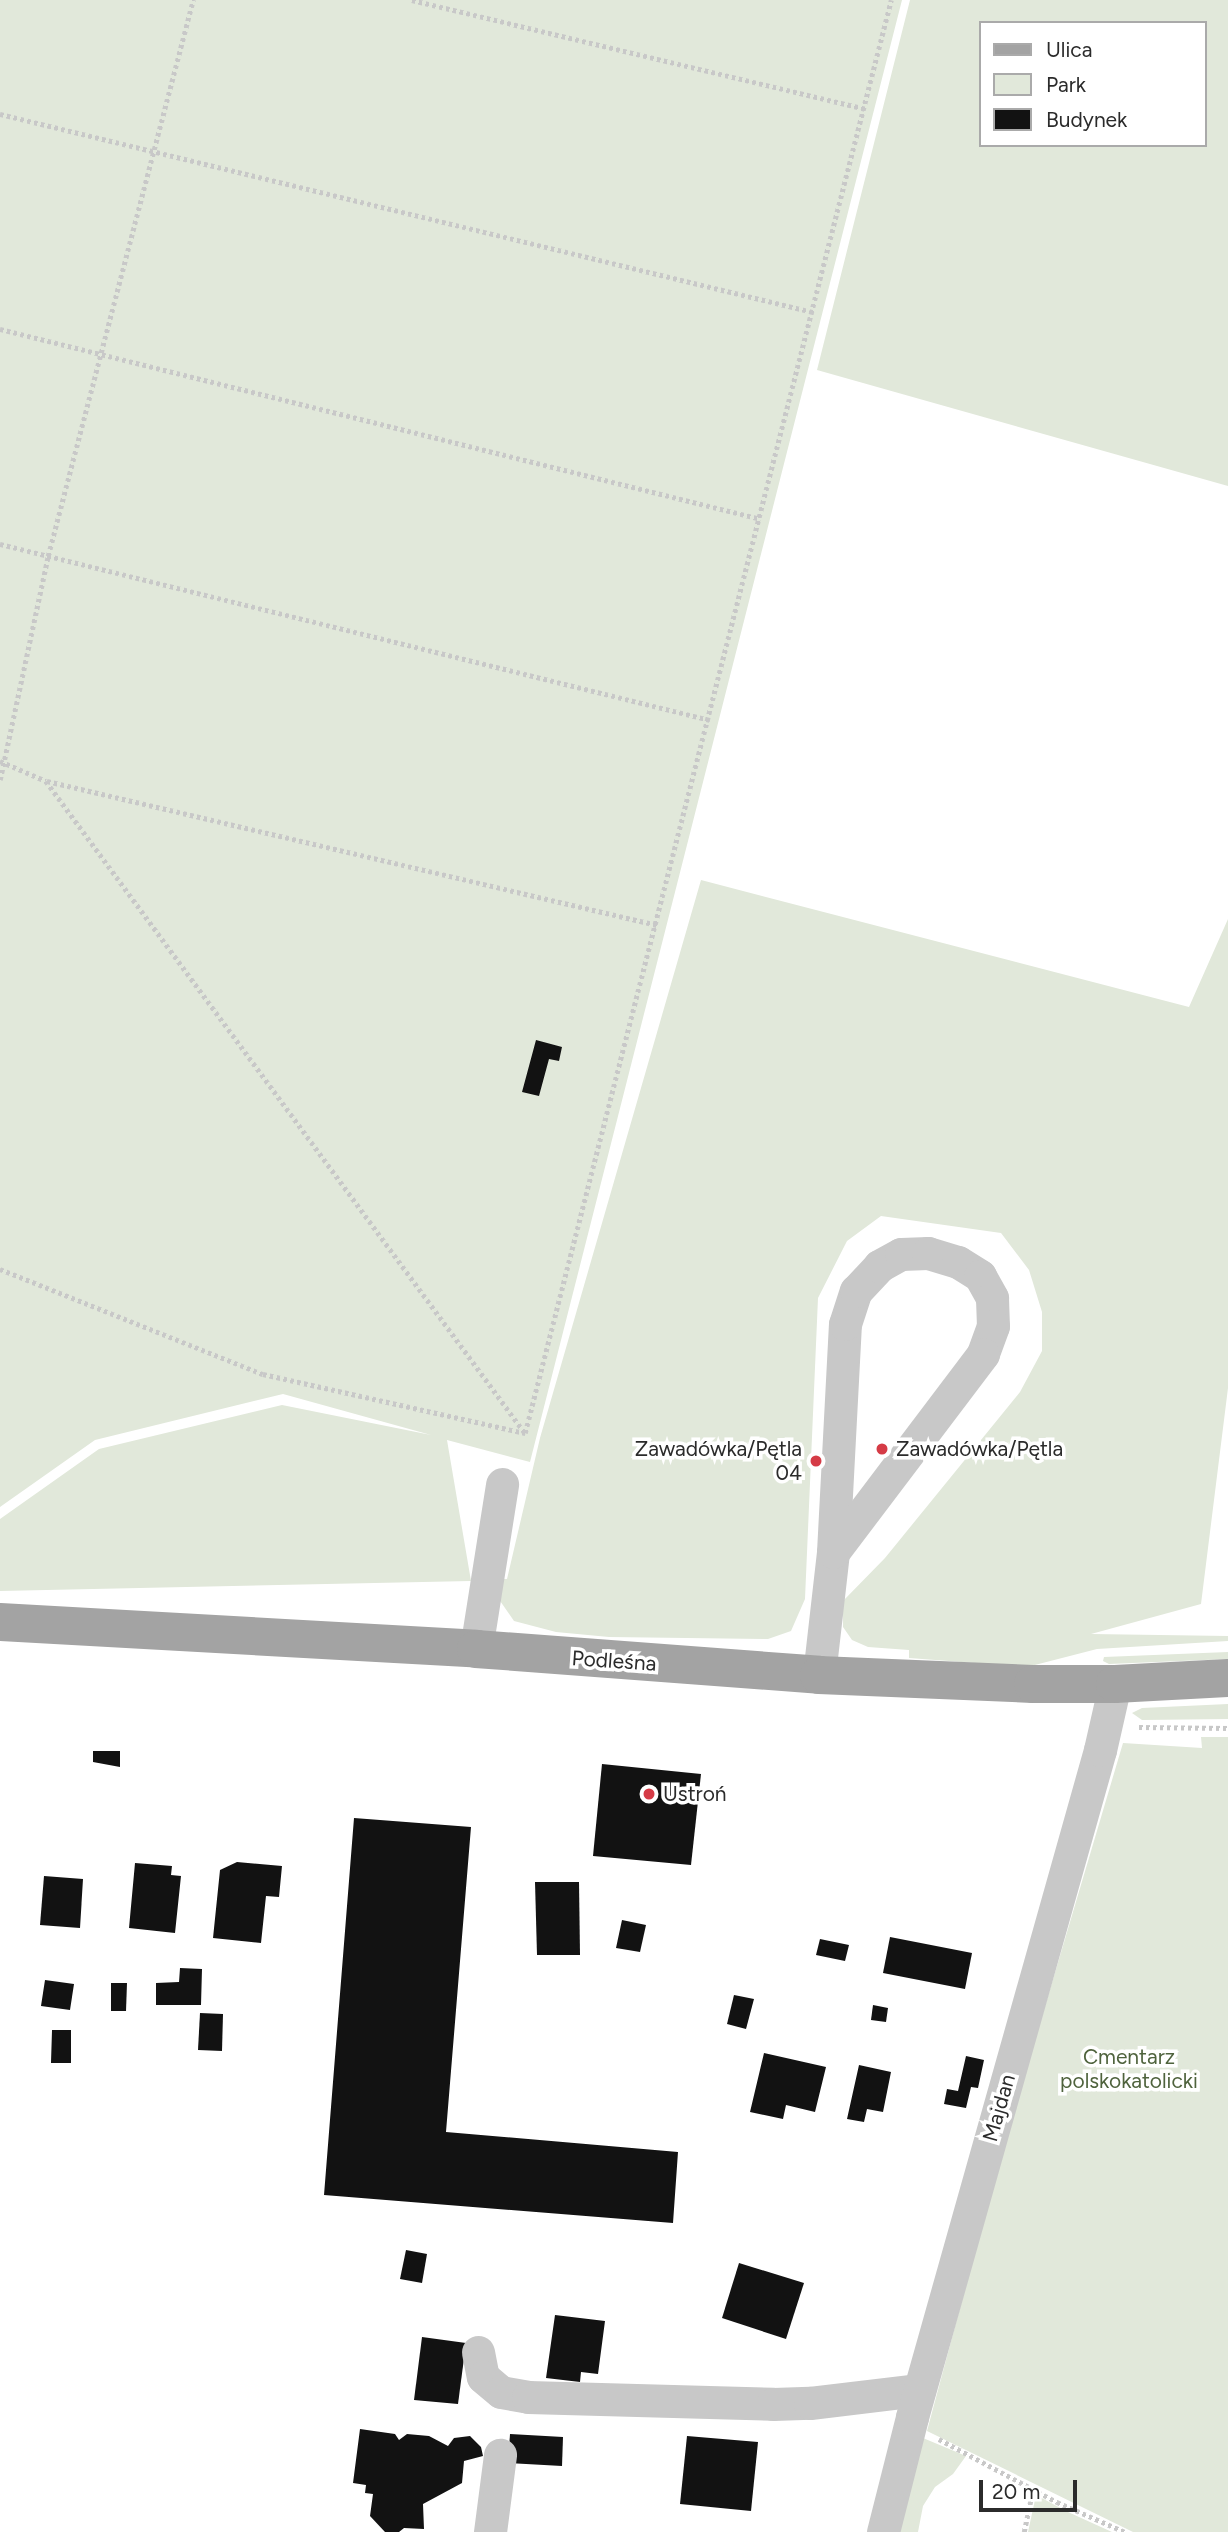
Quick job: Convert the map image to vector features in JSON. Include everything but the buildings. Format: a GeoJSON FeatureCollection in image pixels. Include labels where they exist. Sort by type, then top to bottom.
{"type":"FeatureCollection","features":[{"type":"Feature","properties":{"kind":"main road","name":"Podleśna"},"geometry":{"type":"LineString","coordinates":[[0,1622],[476,1649],[820,1675],[1033,1684],[1115,1684],[1228,1678]]}},
{"type":"Feature","properties":{"kind":"street"},"geometry":{"type":"LineString","coordinates":[[820,1675],[833,1552],[845,1324],[856,1291],[879,1266],[901,1254],[928,1253],[958,1262],[980,1276],[992,1298],[993,1326],[984,1354],[833,1552]]}},
{"type":"Feature","properties":{"kind":"street"},"geometry":{"type":"LineString","coordinates":[[476,1649],[502,1484]]}},
{"type":"Feature","properties":{"kind":"street","name":"Majdan"},"geometry":{"type":"LineString","coordinates":[[883,2532],[919,2390],[1097,1764],[1115,1684]]}},
{"type":"Feature","properties":{"kind":"street"},"geometry":{"type":"LineString","coordinates":[[478,2352],[483,2376],[501,2392],[528,2396],[773,2404],[919,2390]]}},
{"type":"Feature","properties":{"kind":"street"},"geometry":{"type":"LineString","coordinates":[[490,2532],[500,2455]]}},
{"type":"Feature","properties":{"kind":"path"},"geometry":{"type":"LineString","coordinates":[[0,780],[48,556],[193,0]]}},
{"type":"Feature","properties":{"kind":"path"},"geometry":{"type":"LineString","coordinates":[[412,0],[864,109]]}},
{"type":"Feature","properties":{"kind":"path"},"geometry":{"type":"LineString","coordinates":[[525,1433],[710,720],[891,0]]}},
{"type":"Feature","properties":{"kind":"path"},"geometry":{"type":"LineString","coordinates":[[0,114],[813,312]]}},
{"type":"Feature","properties":{"kind":"path"},"geometry":{"type":"LineString","coordinates":[[0,329],[761,519]]}},
{"type":"Feature","properties":{"kind":"path"},"geometry":{"type":"LineString","coordinates":[[0,544],[710,720]]}},
{"type":"Feature","properties":{"kind":"path"},"geometry":{"type":"LineString","coordinates":[[3,762],[46,781],[657,925]]}},
{"type":"Feature","properties":{"kind":"path"},"geometry":{"type":"LineString","coordinates":[[46,781],[525,1433]]}},
{"type":"Feature","properties":{"kind":"path"},"geometry":{"type":"LineString","coordinates":[[0,1269],[263,1374],[525,1433]]}},
{"type":"Feature","properties":{"kind":"path"},"geometry":{"type":"LineString","coordinates":[[1138,1727],[1228,1728]]}},
{"type":"Feature","properties":{"kind":"path"},"geometry":{"type":"LineString","coordinates":[[910,2426],[1033,2489],[1125,2532]]}},
{"type":"Feature","properties":{"kind":"path"},"geometry":{"type":"LineString","coordinates":[[1024,2532],[1033,2489]]}},
{"type":"Feature","properties":{"kind":"green space"},"geometry":{"type":"Polygon","coordinates":[[[0,0],[902,0],[530,1462],[447,1440],[471,1581],[0,1591],[0,1519],[99,1449],[282,1405],[431,1435],[283,1394],[95,1440],[0,1507],[0,0]]]}},
{"type":"Feature","properties":{"kind":"green space"},"geometry":{"type":"Polygon","coordinates":[[[910,0],[1228,0],[1228,486],[817,370],[910,0]]]}},
{"type":"Feature","properties":{"kind":"green space"},"geometry":{"type":"Polygon","coordinates":[[[701,880],[1189,1007],[1228,919],[1228,1388],[1201,1604],[1091,1634],[1228,1636],[1228,1641],[1097,1649],[1027,1667],[909,1658],[909,1650],[868,1647],[852,1640],[843,1627],[843,1601],[885,1558],[1020,1392],[1042,1351],[1042,1312],[1029,1270],[1001,1233],[881,1216],[847,1241],[818,1298],[805,1599],[791,1631],[768,1639],[609,1637],[556,1632],[514,1621],[496,1595],[494,1579],[507,1579],[540,1438],[701,880]]]}},
{"type":"Feature","properties":{"kind":"green space"},"geometry":{"type":"Polygon","coordinates":[[[1228,1652],[1228,1659],[1109,1664],[1103,1661],[1104,1657],[1228,1652]]]}},
{"type":"Feature","properties":{"kind":"green space"},"geometry":{"type":"Polygon","coordinates":[[[1228,1704],[1228,1719],[1142,1720],[1132,1713],[1142,1708],[1228,1704]]]}},
{"type":"Feature","properties":{"kind":"green space","name":"Cmentarz polskokatolicki"},"geometry":{"type":"Polygon","coordinates":[[[1201,1737],[1228,1737],[1228,2532],[1133,2532],[927,2431],[1001,2155],[1123,1743],[1202,1748],[1201,1737]]]}},
{"type":"Feature","properties":{"kind":"green space"},"geometry":{"type":"Polygon","coordinates":[[[923,2438],[966,2456],[953,2474],[935,2487],[923,2506],[918,2532],[898,2532],[923,2438]]]}},
{"type":"Feature","properties":{"kind":"green space"},"geometry":{"type":"Polygon","coordinates":[[[1036,2495],[1068,2512],[1112,2532],[1028,2532],[1036,2495]]]}},
{"type":"Feature","properties":{"kind":"place","name":"Zawadówka/Pętla"},"geometry":{"type":"Point","coordinates":[882,1449]}},
{"type":"Feature","properties":{"kind":"place","name":"Zawadówka/Pętla 04"},"geometry":{"type":"Point","coordinates":[816,1461]}},
{"type":"Feature","properties":{"kind":"place","name":"Ustroń"},"geometry":{"type":"Point","coordinates":[649,1794]}}]}
